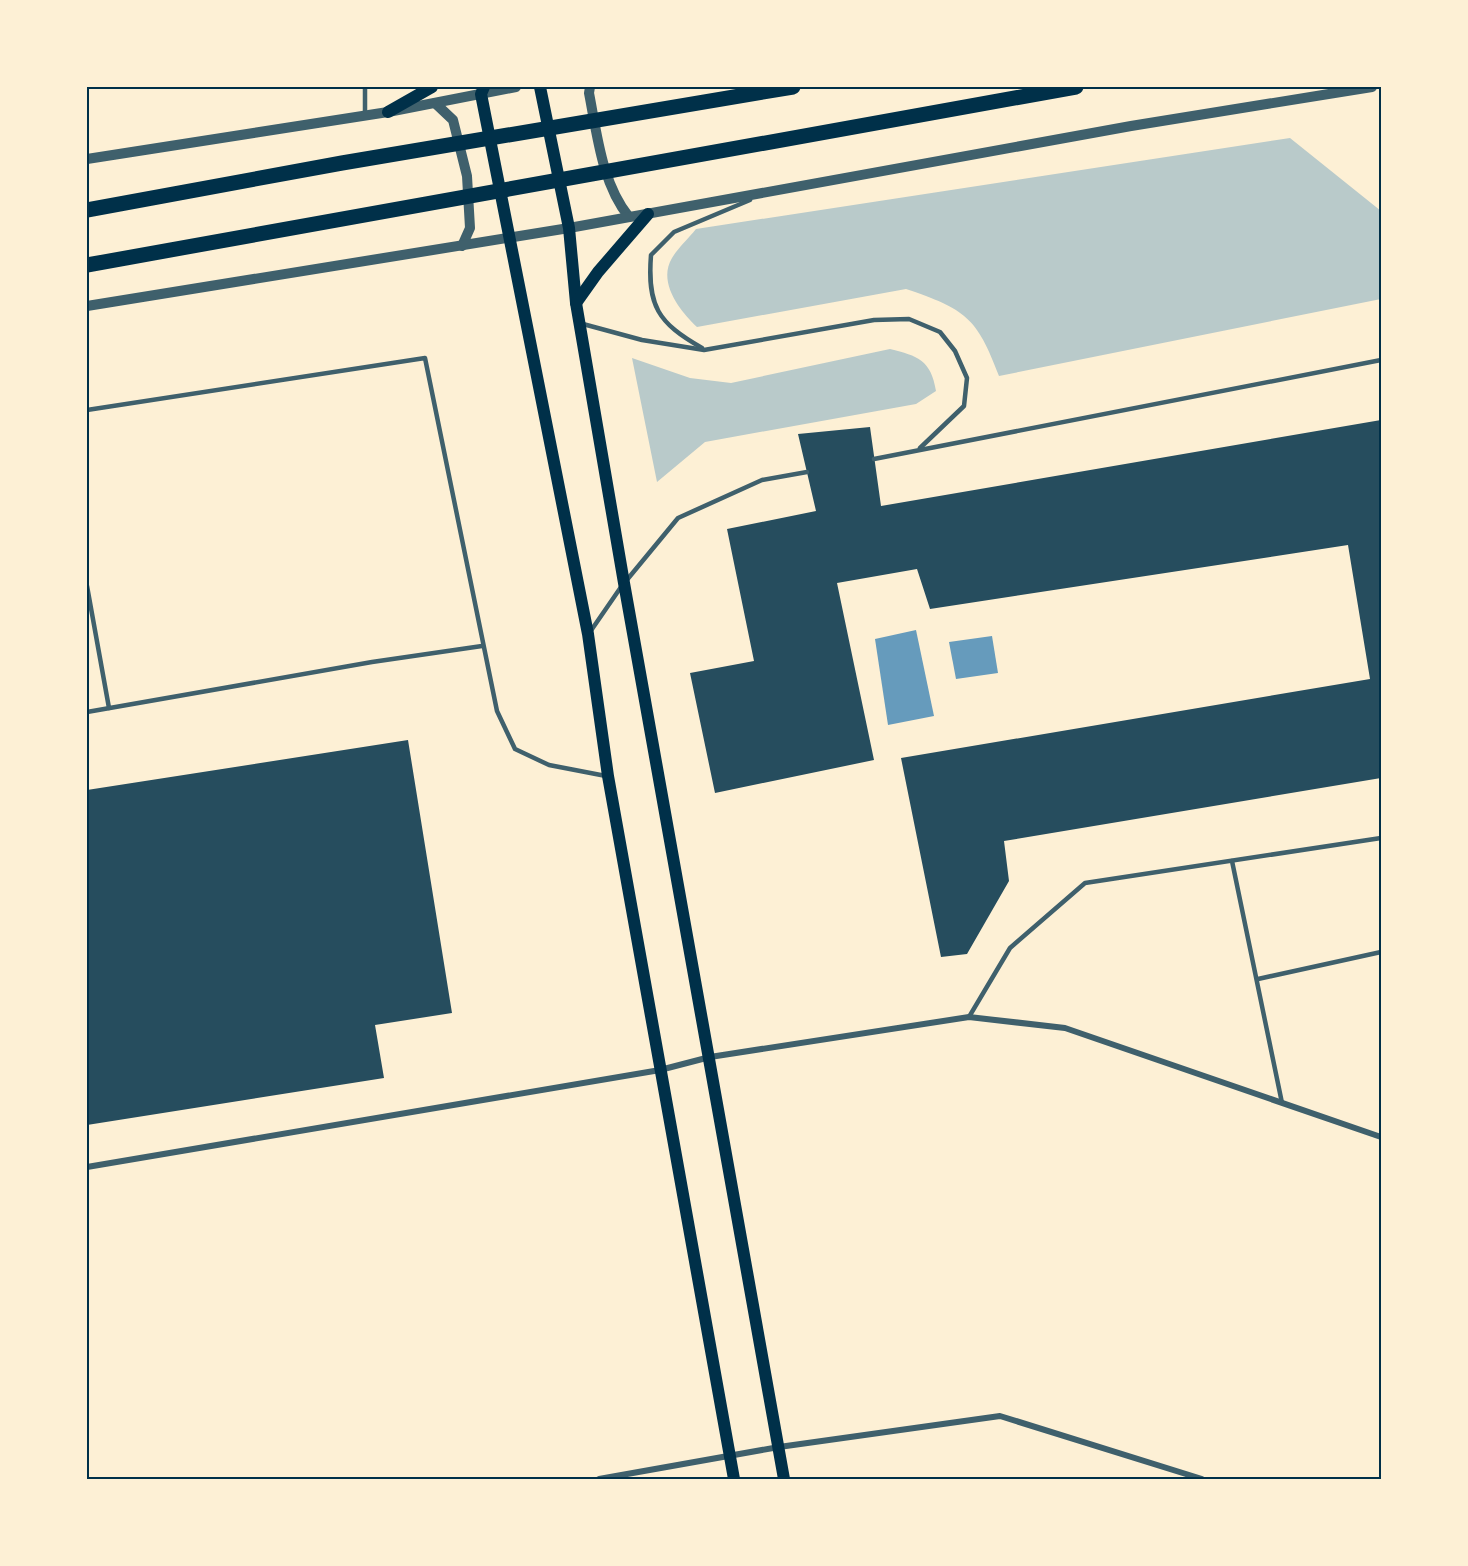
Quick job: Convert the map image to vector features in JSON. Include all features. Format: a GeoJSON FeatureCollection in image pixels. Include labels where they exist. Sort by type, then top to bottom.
{"type":"FeatureCollection","features":[{"type":"Feature","properties":{"kind":"main road"},"geometry":{"type":"LineString","coordinates":[[388,112],[432,87]]}},
{"type":"Feature","properties":{"kind":"main road"},"geometry":{"type":"LineString","coordinates":[[540,87],[569,228],[576,303],[624,583],[784,1479]]}},
{"type":"Feature","properties":{"kind":"main road"},"geometry":{"type":"LineString","coordinates":[[87,210],[342,163],[793,87]]}},
{"type":"Feature","properties":{"kind":"main road"},"geometry":{"type":"LineString","coordinates":[[87,265],[1074,87]]}},
{"type":"Feature","properties":{"kind":"main road"},"geometry":{"type":"LineString","coordinates":[[483,91],[509,238],[588,634],[608,776],[734,1479]]}},
{"type":"Feature","properties":{"kind":"main road"},"geometry":{"type":"LineString","coordinates":[[576,303],[598,272],[648,214]]}},
{"type":"Feature","properties":{"kind":"street"},"geometry":{"type":"LineString","coordinates":[[87,159],[365,116],[483,91],[516,87]]}},
{"type":"Feature","properties":{"kind":"street"},"geometry":{"type":"LineString","coordinates":[[590,87],[589,93],[600,148],[616,202],[628,217]]}},
{"type":"Feature","properties":{"kind":"street"},"geometry":{"type":"LineString","coordinates":[[87,306],[569,228],[1131,126],[1372,87]]}},
{"type":"Feature","properties":{"kind":"street"},"geometry":{"type":"LineString","coordinates":[[435,103],[453,120],[467,176],[470,228],[462,246]]}},
{"type":"Feature","properties":{"kind":"street"},"geometry":{"type":"LineString","coordinates":[[87,1167],[660,1070],[710,1057],[969,1017],[1065,1028],[1381,1137]]}},
{"type":"Feature","properties":{"kind":"street"},"geometry":{"type":"LineString","coordinates":[[599,1479],[779,1447],[1000,1416],[1202,1479]]}},
{"type":"Feature","properties":{"kind":"lane"},"geometry":{"type":"LineString","coordinates":[[365,87],[365,116]]}},
{"type":"Feature","properties":{"kind":"lane"},"geometry":{"type":"LineString","coordinates":[[704,350],[674,332],[657,310],[649,280],[651,255],[674,232],[766,192]]}},
{"type":"Feature","properties":{"kind":"lane"},"geometry":{"type":"LineString","coordinates":[[580,323],[642,340],[704,350],[874,320],[909,319],[940,332],[955,351],[967,378],[964,406],[918,450]]}},
{"type":"Feature","properties":{"kind":"lane"},"geometry":{"type":"LineString","coordinates":[[87,410],[425,358],[497,711],[514,749],[549,765],[608,776]]}},
{"type":"Feature","properties":{"kind":"lane"},"geometry":{"type":"LineString","coordinates":[[874,459],[1381,360]]}},
{"type":"Feature","properties":{"kind":"lane"},"geometry":{"type":"LineString","coordinates":[[588,634],[624,583],[678,518],[762,480],[807,472]]}},
{"type":"Feature","properties":{"kind":"lane"},"geometry":{"type":"LineString","coordinates":[[87,586],[109,708]]}},
{"type":"Feature","properties":{"kind":"lane"},"geometry":{"type":"LineString","coordinates":[[87,711],[372,662],[482,646]]}},
{"type":"Feature","properties":{"kind":"lane"},"geometry":{"type":"LineString","coordinates":[[969,1017],[1010,948],[1085,883],[1381,838]]}},
{"type":"Feature","properties":{"kind":"lane"},"geometry":{"type":"LineString","coordinates":[[1233,861],[1282,1103]]}},
{"type":"Feature","properties":{"kind":"lane"},"geometry":{"type":"LineString","coordinates":[[1258,979],[1381,952]]}},
{"type":"Feature","properties":{"kind":"shaded area"},"geometry":{"type":"Polygon","coordinates":[[[1290,138],[1381,211],[1381,299],[999,376],[983,340],[966,318],[942,303],[906,289],[697,327],[678,305],[669,287],[667,277],[672,258],[696,229],[1290,138]]]}},
{"type":"Feature","properties":{"kind":"shaded area"},"geometry":{"type":"Polygon","coordinates":[[[890,349],[922,361],[931,372],[936,391],[916,404],[705,442],[657,482],[632,358],[690,378],[731,383],[890,349]]]}},
{"type":"Feature","properties":{"kind":"water"},"geometry":{"type":"Polygon","coordinates":[[[916,630],[934,716],[888,725],[875,639],[916,630]]]}},
{"type":"Feature","properties":{"kind":"water"},"geometry":{"type":"Polygon","coordinates":[[[992,636],[998,673],[956,679],[949,642],[992,636]]]}},
{"type":"Feature","properties":{"kind":"building"},"geometry":{"type":"Polygon","coordinates":[[[1381,420],[1381,778],[1004,841],[1009,881],[967,954],[941,957],[901,758],[1370,679],[1348,545],[930,609],[917,569],[837,583],[874,760],[715,793],[690,673],[754,661],[727,529],[816,511],[798,434],[870,427],[881,506],[1381,420]]]}},
{"type":"Feature","properties":{"kind":"building"},"geometry":{"type":"Polygon","coordinates":[[[408,740],[452,1013],[375,1025],[384,1078],[87,1125],[87,790],[408,740]]]}}]}
